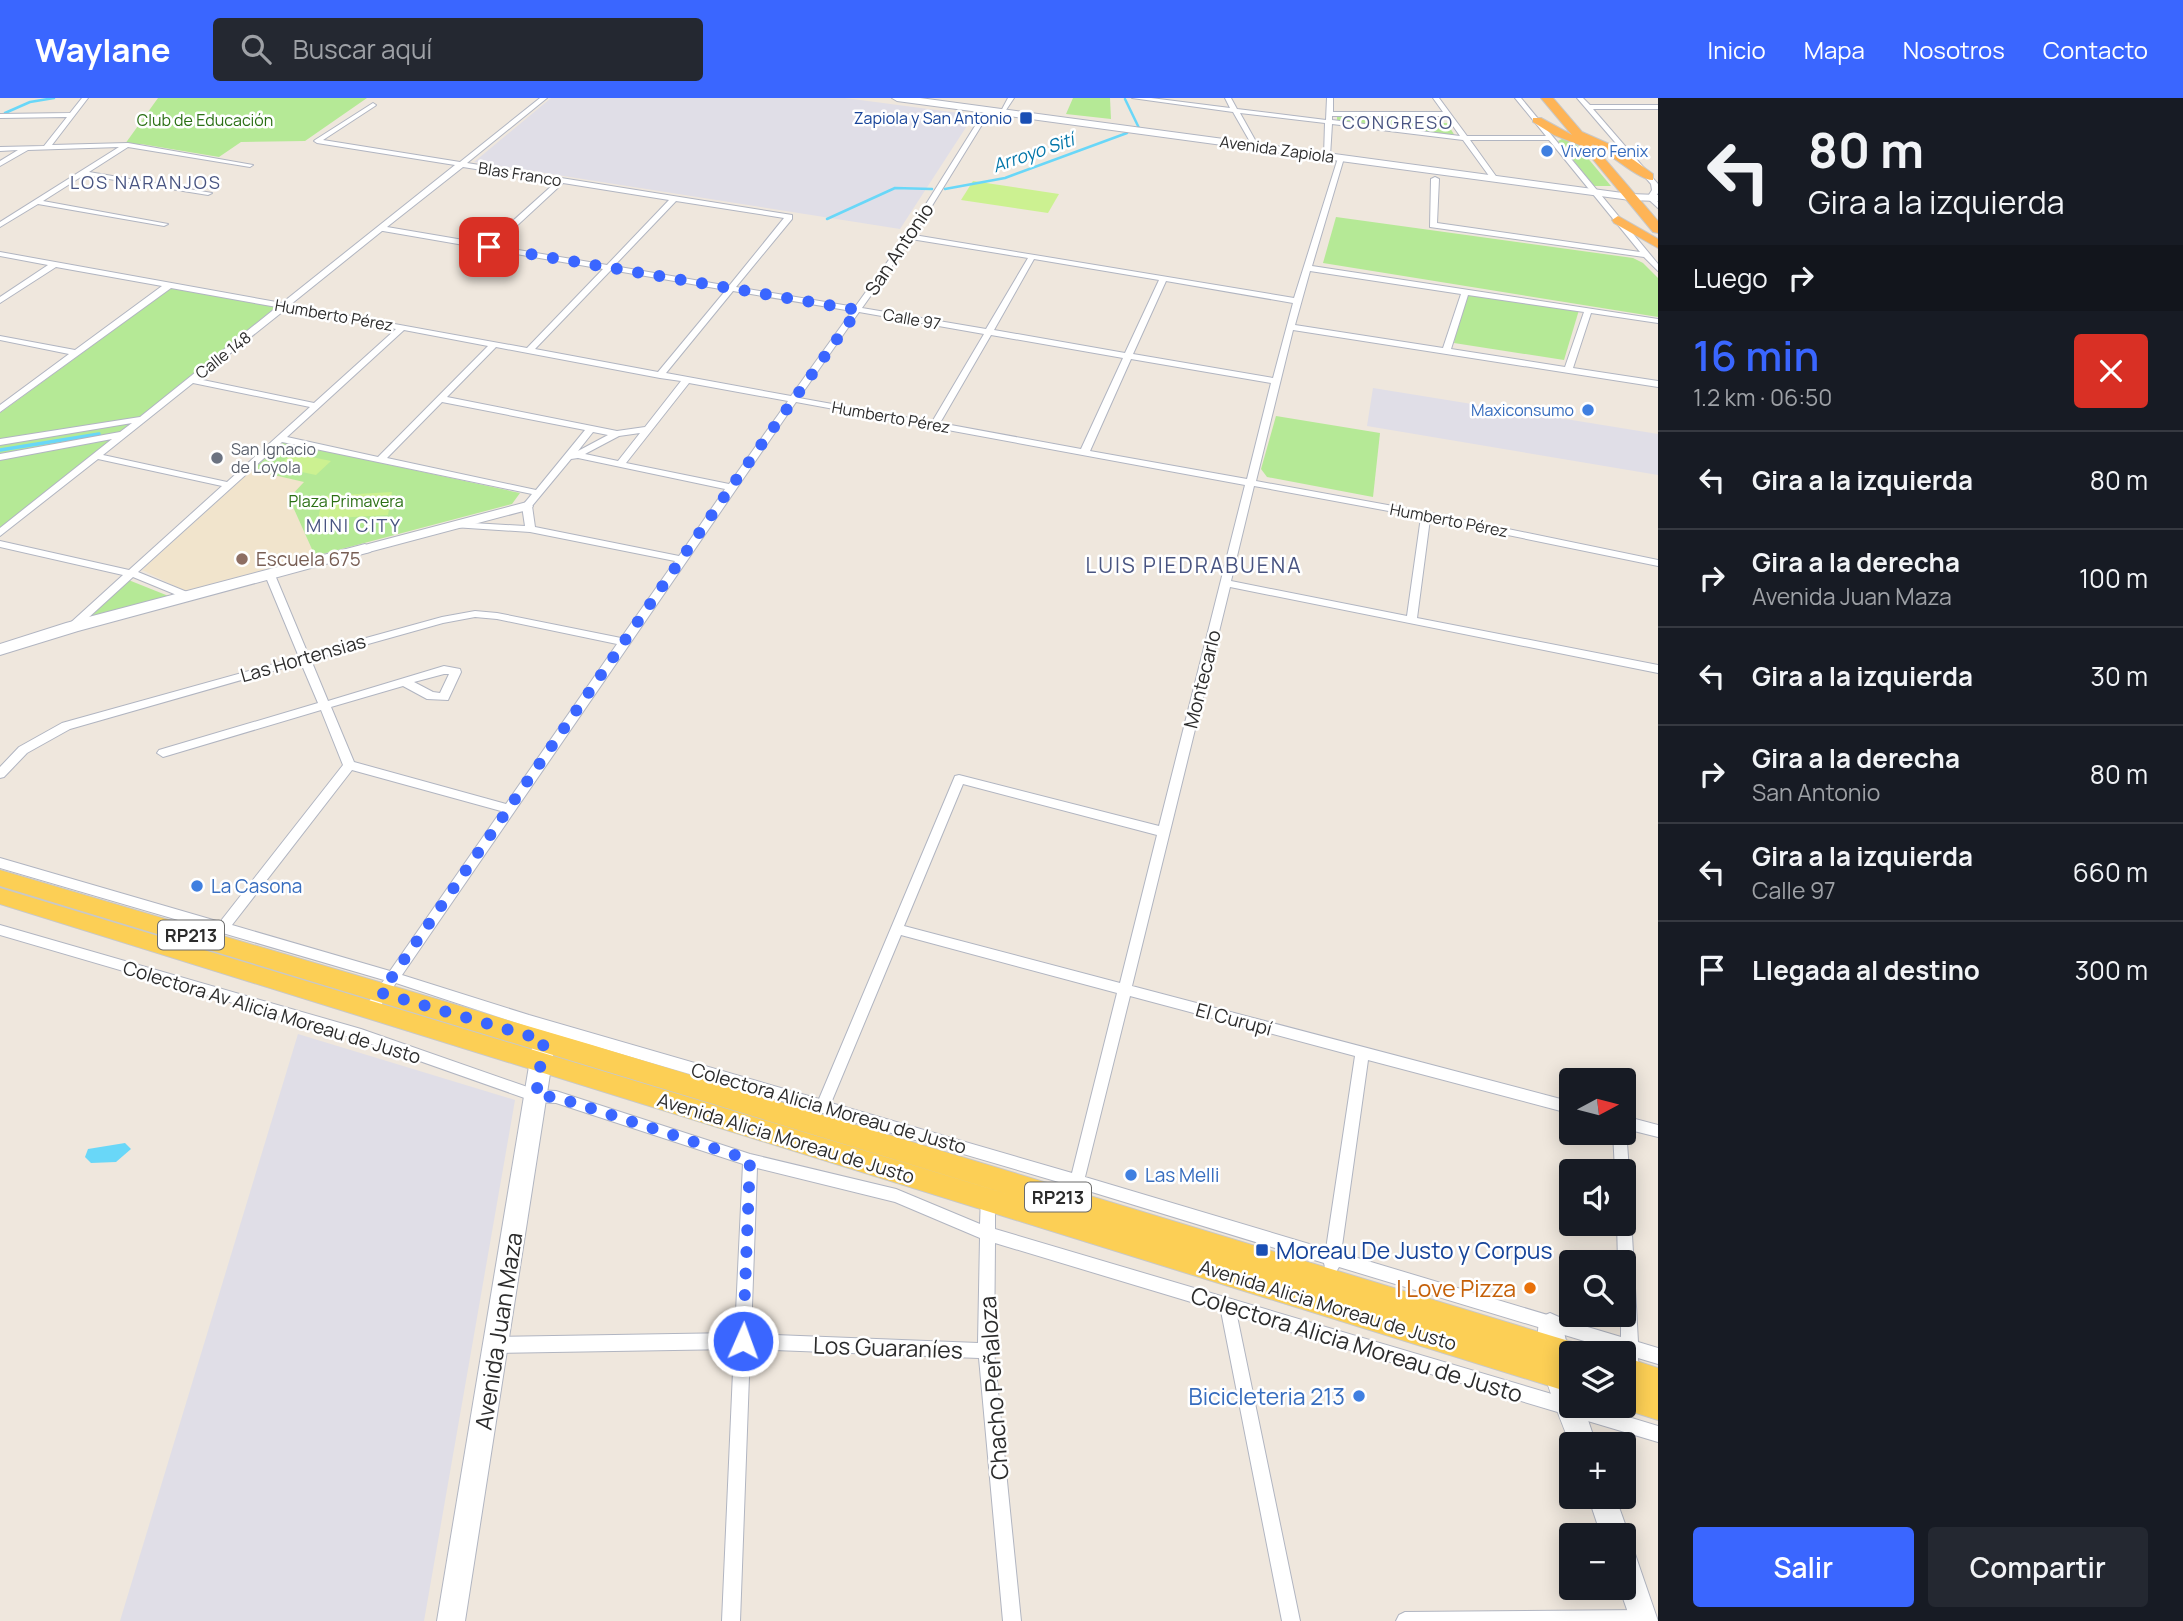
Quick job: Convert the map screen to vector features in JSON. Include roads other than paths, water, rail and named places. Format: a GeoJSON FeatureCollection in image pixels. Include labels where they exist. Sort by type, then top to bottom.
{"type":"FeatureCollection","features":[{"type":"Feature","properties":{"kind":"highway"},"geometry":{"type":"LineString","coordinates":[[1547,98],[1658,229]]}},
{"type":"Feature","properties":{"kind":"highway"},"geometry":{"type":"LineString","coordinates":[[1537,120],[1558,133],[1587,145]]}},
{"type":"Feature","properties":{"kind":"highway"},"geometry":{"type":"LineString","coordinates":[[1575,132],[1612,149],[1649,177]]}},
{"type":"Feature","properties":{"kind":"highway"},"geometry":{"type":"LineString","coordinates":[[1618,220],[1658,244]]}},
{"type":"Feature","properties":{"kind":"main road","name":"Avenida Zapiola"},"geometry":{"type":"LineString","coordinates":[[897,98],[1656,200]]}},
{"type":"Feature","properties":{"kind":"main road"},"geometry":{"type":"LineString","coordinates":[[0,650],[72,627],[365,549]]}},
{"type":"Feature","properties":{"kind":"main road","name":"Avenida Alicia Moreau de Justo"},"geometry":{"type":"LineString","coordinates":[[0,878],[379,996],[543,1051],[988,1177],[1559,1356]]}},
{"type":"Feature","properties":{"kind":"main road","name":"Avenida Alicia Moreau de Justo"},"geometry":{"type":"LineString","coordinates":[[0,896],[379,996]]}},
{"type":"Feature","properties":{"kind":"main road","name":"Avenida Juan Maza"},"geometry":{"type":"LineString","coordinates":[[451,1621],[543,1051]]}},
{"type":"Feature","properties":{"kind":"main road","name":"Avenida Alicia Moreau de Justo"},"geometry":{"type":"LineString","coordinates":[[988,1177],[1075,1191],[1331,1270],[1559,1356]]}},
{"type":"Feature","properties":{"kind":"main road"},"geometry":{"type":"LineString","coordinates":[[1636,1375],[1658,1382]]}},
{"type":"Feature","properties":{"kind":"main road"},"geometry":{"type":"LineString","coordinates":[[1636,1382],[1658,1406]]}},
{"type":"Feature","properties":{"kind":"main road"},"geometry":{"type":"LineString","coordinates":[[1636,1596],[1644,1620]]}},
{"type":"Feature","properties":{"kind":"street"},"geometry":{"type":"LineString","coordinates":[[46,148],[85,98]]}},
{"type":"Feature","properties":{"kind":"street","name":"Calle 148"},"geometry":{"type":"LineString","coordinates":[[0,533],[544,98]]}},
{"type":"Feature","properties":{"kind":"street"},"geometry":{"type":"LineString","coordinates":[[1002,112],[1011,98]]}},
{"type":"Feature","properties":{"kind":"street"},"geometry":{"type":"LineString","coordinates":[[1135,98],[1466,139],[1552,138]]}},
{"type":"Feature","properties":{"kind":"street"},"geometry":{"type":"LineString","coordinates":[[1228,98],[1255,146]]}},
{"type":"Feature","properties":{"kind":"street"},"geometry":{"type":"LineString","coordinates":[[1327,156],[1330,98]]}},
{"type":"Feature","properties":{"kind":"street"},"geometry":{"type":"LineString","coordinates":[[1436,98],[1494,179]]}},
{"type":"Feature","properties":{"kind":"street"},"geometry":{"type":"LineString","coordinates":[[1518,98],[1658,269]]}},
{"type":"Feature","properties":{"kind":"street"},"geometry":{"type":"LineString","coordinates":[[1580,98],[1649,177],[1656,190],[1656,200]]}},
{"type":"Feature","properties":{"kind":"street","name":"Blas Franco"},"geometry":{"type":"LineString","coordinates":[[373,106],[317,141],[789,217],[730,288]]}},
{"type":"Feature","properties":{"kind":"street"},"geometry":{"type":"LineString","coordinates":[[1588,107],[1658,107]]}},
{"type":"Feature","properties":{"kind":"street","name":"San Antonio"},"geometry":{"type":"LineString","coordinates":[[379,996],[731,487],[909,236],[988,110]]}},
{"type":"Feature","properties":{"kind":"street"},"geometry":{"type":"LineString","coordinates":[[1329,114],[1447,114]]}},
{"type":"Feature","properties":{"kind":"street"},"geometry":{"type":"LineString","coordinates":[[0,116],[72,115]]}},
{"type":"Feature","properties":{"kind":"street"},"geometry":{"type":"LineString","coordinates":[[0,225],[128,145]]}},
{"type":"Feature","properties":{"kind":"street"},"geometry":{"type":"LineString","coordinates":[[0,149],[128,145],[250,165]]}},
{"type":"Feature","properties":{"kind":"street"},"geometry":{"type":"LineString","coordinates":[[0,164],[27,148]]}},
{"type":"Feature","properties":{"kind":"street","name":"Montecarlo"},"geometry":{"type":"LineString","coordinates":[[1075,1191],[1276,381],[1297,301],[1341,158]]}},
{"type":"Feature","properties":{"kind":"street"},"geometry":{"type":"LineString","coordinates":[[83,173],[208,194]]}},
{"type":"Feature","properties":{"kind":"street"},"geometry":{"type":"LineString","coordinates":[[1435,179],[1433,225],[1646,255]]}},
{"type":"Feature","properties":{"kind":"street"},"geometry":{"type":"LineString","coordinates":[[489,247],[561,181]]}},
{"type":"Feature","properties":{"kind":"street"},"geometry":{"type":"LineString","coordinates":[[529,351],[674,199]]}},
{"type":"Feature","properties":{"kind":"street"},"geometry":{"type":"LineString","coordinates":[[36,202],[164,224]]}},
{"type":"Feature","properties":{"kind":"street","name":"Calle 97"},"geometry":{"type":"LineString","coordinates":[[383,229],[1276,381]]}},
{"type":"Feature","properties":{"kind":"street"},"geometry":{"type":"LineString","coordinates":[[909,236],[1297,301]]}},
{"type":"Feature","properties":{"kind":"street","name":"Humberto Pérez"},"geometry":{"type":"LineString","coordinates":[[0,254],[1426,515],[1658,563]]}},
{"type":"Feature","properties":{"kind":"street"},"geometry":{"type":"LineString","coordinates":[[935,425],[1032,257]]}},
{"type":"Feature","properties":{"kind":"street"},"geometry":{"type":"LineString","coordinates":[[0,301],[55,264]]}},
{"type":"Feature","properties":{"kind":"street"},"geometry":{"type":"LineString","coordinates":[[1307,268],[1658,321]]}},
{"type":"Feature","properties":{"kind":"street"},"geometry":{"type":"LineString","coordinates":[[1084,453],[1163,279]]}},
{"type":"Feature","properties":{"kind":"street"},"geometry":{"type":"LineString","coordinates":[[0,409],[169,285]]}},
{"type":"Feature","properties":{"kind":"street"},"geometry":{"type":"LineString","coordinates":[[660,375],[730,288]]}},
{"type":"Feature","properties":{"kind":"street"},"geometry":{"type":"LineString","coordinates":[[1446,351],[1465,293]]}},
{"type":"Feature","properties":{"kind":"street"},"geometry":{"type":"LineString","coordinates":[[1568,370],[1588,312]]}},
{"type":"Feature","properties":{"kind":"street"},"geometry":{"type":"LineString","coordinates":[[1290,327],[1658,384]]}},
{"type":"Feature","properties":{"kind":"street"},"geometry":{"type":"LineString","coordinates":[[72,627],[402,328]]}},
{"type":"Feature","properties":{"kind":"street"},"geometry":{"type":"LineString","coordinates":[[0,338],[77,353]]}},
{"type":"Feature","properties":{"kind":"street"},"geometry":{"type":"LineString","coordinates":[[380,460],[494,344]]}},
{"type":"Feature","properties":{"kind":"street"},"geometry":{"type":"LineString","coordinates":[[191,380],[317,406]]}},
{"type":"Feature","properties":{"kind":"street"},"geometry":{"type":"LineString","coordinates":[[620,464],[687,380]]}},
{"type":"Feature","properties":{"kind":"street"},"geometry":{"type":"LineString","coordinates":[[442,399],[617,434]]}},
{"type":"Feature","properties":{"kind":"street"},"geometry":{"type":"LineString","coordinates":[[0,442],[142,419]]}},
{"type":"Feature","properties":{"kind":"street"},"geometry":{"type":"LineString","coordinates":[[365,549],[527,506],[592,429]]}},
{"type":"Feature","properties":{"kind":"street"},"geometry":{"type":"LineString","coordinates":[[564,463],[617,434],[647,429]]}},
{"type":"Feature","properties":{"kind":"street"},"geometry":{"type":"LineString","coordinates":[[0,457],[123,435]]}},
{"type":"Feature","properties":{"kind":"street"},"geometry":{"type":"LineString","coordinates":[[281,439],[538,493]]}},
{"type":"Feature","properties":{"kind":"street"},"geometry":{"type":"LineString","coordinates":[[96,456],[230,485]]}},
{"type":"Feature","properties":{"kind":"street"},"geometry":{"type":"LineString","coordinates":[[576,456],[731,487]]}},
{"type":"Feature","properties":{"kind":"street"},"geometry":{"type":"LineString","coordinates":[[527,506],[530,529]]}},
{"type":"Feature","properties":{"kind":"street"},"geometry":{"type":"LineString","coordinates":[[1412,620],[1426,515]]}},
{"type":"Feature","properties":{"kind":"street"},"geometry":{"type":"LineString","coordinates":[[456,525],[530,529],[681,559]]}},
{"type":"Feature","properties":{"kind":"street"},"geometry":{"type":"LineString","coordinates":[[0,544],[133,574],[188,596]]}},
{"type":"Feature","properties":{"kind":"street"},"geometry":{"type":"LineString","coordinates":[[270,575],[302,658],[349,765]]}},
{"type":"Feature","properties":{"kind":"street"},"geometry":{"type":"LineString","coordinates":[[1226,583],[1658,668]]}},
{"type":"Feature","properties":{"kind":"street","name":"Las Hortensias"},"geometry":{"type":"LineString","coordinates":[[0,774],[23,750],[66,726],[442,620],[475,614],[497,616],[624,642]]}},
{"type":"Feature","properties":{"kind":"street"},"geometry":{"type":"LineString","coordinates":[[163,753],[405,682]]}},
{"type":"Feature","properties":{"kind":"street"},"geometry":{"type":"LineString","coordinates":[[349,765],[509,809]]}},
{"type":"Feature","properties":{"kind":"street"},"geometry":{"type":"LineString","coordinates":[[222,929],[349,765]]}},
{"type":"Feature","properties":{"kind":"street"},"geometry":{"type":"LineString","coordinates":[[823,1106],[959,779],[1164,832]]}},
{"type":"Feature","properties":{"kind":"street","name":"Colectora Alicia Moreau de Justo"},"geometry":{"type":"LineString","coordinates":[[0,863],[222,929],[379,996],[529,1021],[823,1106],[988,1177]]}},
{"type":"Feature","properties":{"kind":"street","name":"El Curupí"},"geometry":{"type":"LineString","coordinates":[[897,929],[1559,1105]]}},
{"type":"Feature","properties":{"kind":"street","name":"Colectora Av Alicia Moreau de Justo"},"geometry":{"type":"LineString","coordinates":[[4,932],[361,1035],[536,1096]]}},
{"type":"Feature","properties":{"kind":"street"},"geometry":{"type":"LineString","coordinates":[[1331,1270],[1362,1052]]}},
{"type":"Feature","properties":{"kind":"street","name":"Colectora Alicia Moreau de Justo"},"geometry":{"type":"LineString","coordinates":[[536,1096],[556,1097],[750,1160],[896,1196],[987,1234],[1559,1405]]}},
{"type":"Feature","properties":{"kind":"street"},"geometry":{"type":"LineString","coordinates":[[1636,1125],[1658,1131]]}},
{"type":"Feature","properties":{"kind":"street"},"geometry":{"type":"LineString","coordinates":[[732,1621],[750,1160]]}},
{"type":"Feature","properties":{"kind":"street","name":"Chacho Peñaloza"},"geometry":{"type":"LineString","coordinates":[[988,1177],[986,1351],[1012,1621]]}},
{"type":"Feature","properties":{"kind":"street"},"geometry":{"type":"LineString","coordinates":[[1624,1236],[1626,1341]]}},
{"type":"Feature","properties":{"kind":"street"},"geometry":{"type":"LineString","coordinates":[[1227,1304],[1291,1621]]}},
{"type":"Feature","properties":{"kind":"street","name":"Los Guaraníes"},"geometry":{"type":"LineString","coordinates":[[496,1345],[743,1341],[986,1351]]}},
{"type":"Feature","properties":{"kind":"street"},"geometry":{"type":"LineString","coordinates":[[1636,1367],[1658,1356]]}},
{"type":"Feature","properties":{"kind":"street","name":"Colectora Alicia Moreau de Justo"},"geometry":{"type":"LineString","coordinates":[[1602,1418],[1658,1434]]}},
{"type":"Feature","properties":{"kind":"street"},"geometry":{"type":"LineString","coordinates":[[1405,1621],[1644,1620]]}},
{"type":"Feature","properties":{"kind":"water"},"geometry":{"type":"Polygon","coordinates":[[[125,1143],[131,1149],[116,1162],[91,1163],[85,1157],[88,1149],[125,1143]]]}},
{"type":"Feature","properties":{"kind":"waterway"},"geometry":{"type":"LineString","coordinates":[[5,113],[30,102],[54,98]]}},
{"type":"Feature","properties":{"kind":"waterway","name":"Arroyo Sití"},"geometry":{"type":"LineString","coordinates":[[1125,99],[1139,128]]}},
{"type":"Feature","properties":{"kind":"waterway","name":"Arroyo Sití"},"geometry":{"type":"LineString","coordinates":[[945,189],[1005,178],[1127,133]]}},
{"type":"Feature","properties":{"kind":"waterway","name":"Arroyo Sití"},"geometry":{"type":"LineString","coordinates":[[827,219],[895,188],[932,189]]}},
{"type":"Feature","properties":{"kind":"waterway","name":"Arroyo Sití"},"geometry":{"type":"LineString","coordinates":[[0,450],[99,434]]}},
{"type":"Feature","properties":{"kind":"place","name":"Zapiola y San Antonio"},"geometry":{"type":"Point","coordinates":[1026,118]}},
{"type":"Feature","properties":{"kind":"place","name":"Vivero Fenix"},"geometry":{"type":"Point","coordinates":[1547,151]}},
{"type":"Feature","properties":{"kind":"place","name":"Maxiconsumo"},"geometry":{"type":"Point","coordinates":[1588,410]}},
{"type":"Feature","properties":{"kind":"place","name":"San Ignacio de Loyola"},"geometry":{"type":"Point","coordinates":[217,458]}},
{"type":"Feature","properties":{"kind":"place","name":"Escuela 675"},"geometry":{"type":"Point","coordinates":[242,559]}},
{"type":"Feature","properties":{"kind":"place","name":"La Casona"},"geometry":{"type":"Point","coordinates":[197,886]}},
{"type":"Feature","properties":{"kind":"place","name":"Las Melli"},"geometry":{"type":"Point","coordinates":[1131,1175]}},
{"type":"Feature","properties":{"kind":"place","name":"Moreau De Justo y Corpus"},"geometry":{"type":"Point","coordinates":[1262,1250]}},
{"type":"Feature","properties":{"kind":"place","name":"I Love Pizza"},"geometry":{"type":"Point","coordinates":[1530,1288]}},
{"type":"Feature","properties":{"kind":"place","name":"Bicicleteria 213"},"geometry":{"type":"Point","coordinates":[1359,1396]}},
{"type":"Feature","properties":{"kind":"district","name":"CONGRESO"},"geometry":{"type":"Point","coordinates":[1398,122]}},
{"type":"Feature","properties":{"kind":"district","name":"LOS NARANJOS"},"geometry":{"type":"Point","coordinates":[146,182]}},
{"type":"Feature","properties":{"kind":"district","name":"MINI CITY"},"geometry":{"type":"Point","coordinates":[354,525]}},
{"type":"Feature","properties":{"kind":"district","name":"LUIS PIEDRABUENA"},"geometry":{"type":"Point","coordinates":[1194,565]}},
{"type":"Feature","properties":{"kind":"park label","name":"Club de Educación"},"geometry":{"type":"Point","coordinates":[205,120]}},
{"type":"Feature","properties":{"kind":"park label","name":"Plaza Primavera"},"geometry":{"type":"Point","coordinates":[346,501]}}]}
